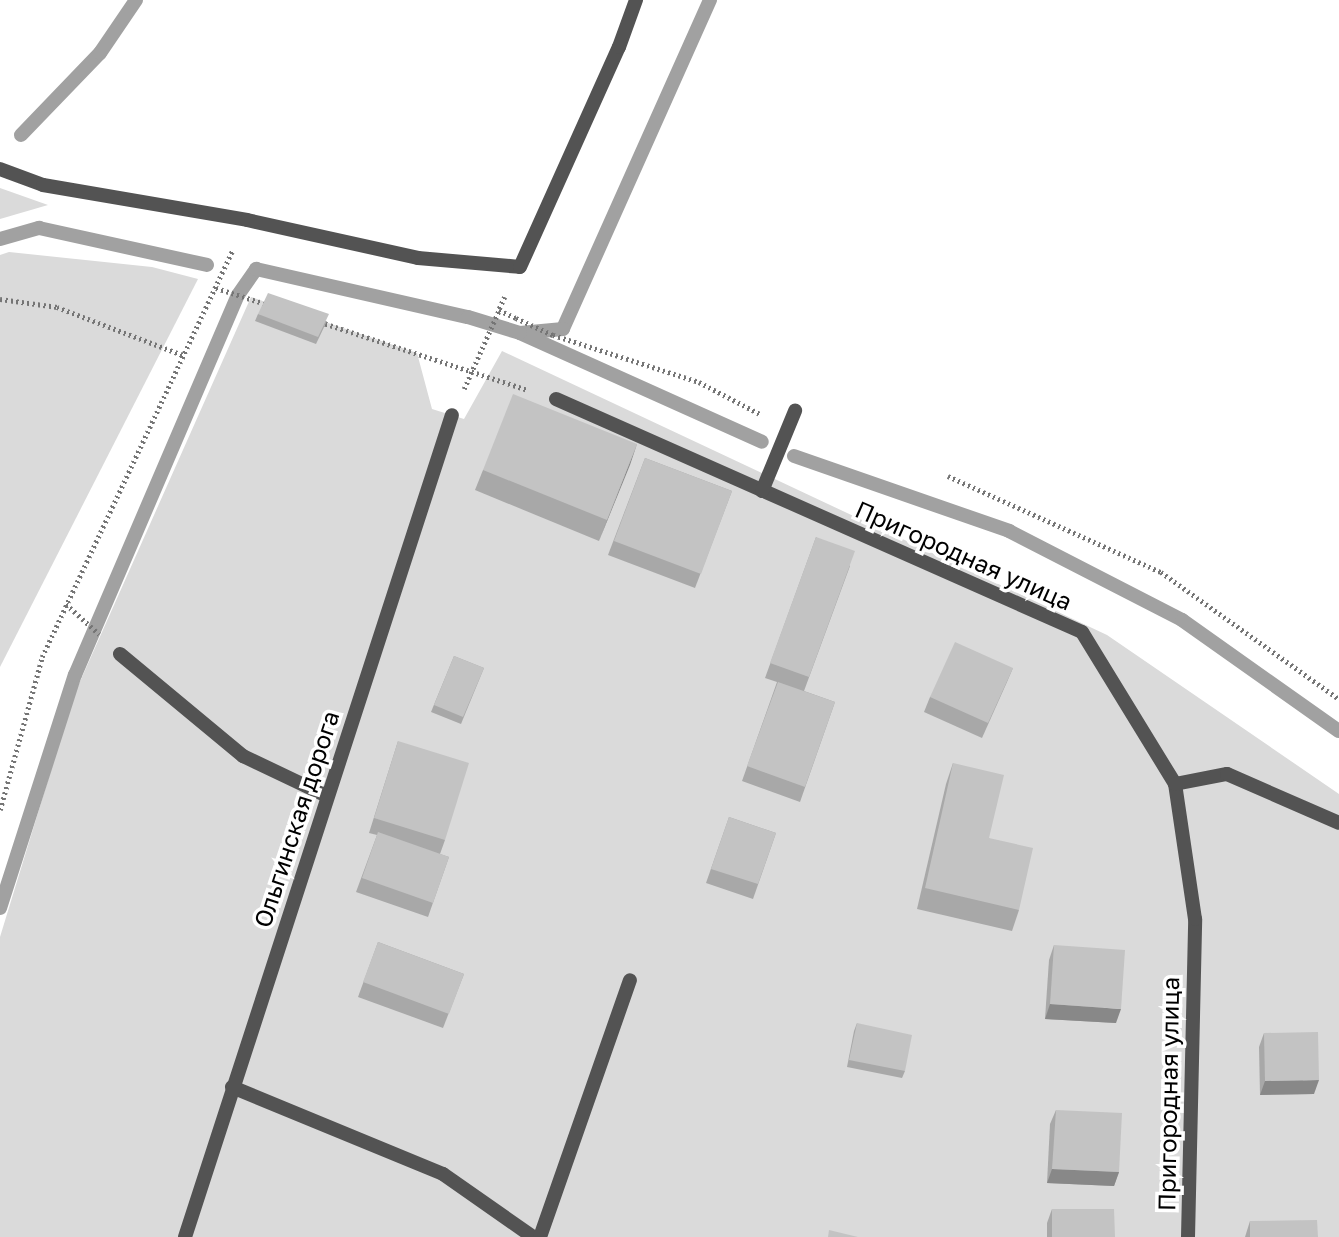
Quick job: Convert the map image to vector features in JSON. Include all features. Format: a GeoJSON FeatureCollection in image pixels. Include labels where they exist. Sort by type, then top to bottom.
{"type":"FeatureCollection","features":[{"type":"Feature","properties":{"kind":"street"},"geometry":{"type":"LineString","coordinates":[[0,169],[43,186],[247,220],[418,258],[520,267],[620,47],[636,0]]}},
{"type":"Feature","properties":{"kind":"street","name":"Пригородная улица"},"geometry":{"type":"LineString","coordinates":[[556,399],[1082,632],[1175,784],[1195,919],[1188,1237]]}},
{"type":"Feature","properties":{"kind":"street"},"geometry":{"type":"LineString","coordinates":[[762,491],[795,411]]}},
{"type":"Feature","properties":{"kind":"street","name":"Ольгинская дорога"},"geometry":{"type":"LineString","coordinates":[[185,1237],[452,415]]}},
{"type":"Feature","properties":{"kind":"street"},"geometry":{"type":"LineString","coordinates":[[120,654],[243,756],[327,796]]}},
{"type":"Feature","properties":{"kind":"street"},"geometry":{"type":"LineString","coordinates":[[1175,784],[1227,774],[1339,823]]}},
{"type":"Feature","properties":{"kind":"street"},"geometry":{"type":"LineString","coordinates":[[540,1237],[629,980]]}},
{"type":"Feature","properties":{"kind":"street"},"geometry":{"type":"LineString","coordinates":[[232,1087],[443,1174],[533,1237]]}},
{"type":"Feature","properties":{"kind":"path"},"geometry":{"type":"LineString","coordinates":[[0,810],[42,657],[247,220]]}},
{"type":"Feature","properties":{"kind":"path"},"geometry":{"type":"LineString","coordinates":[[216,288],[277,308]]}},
{"type":"Feature","properties":{"kind":"path"},"geometry":{"type":"LineString","coordinates":[[0,299],[57,307],[183,355]]}},
{"type":"Feature","properties":{"kind":"path"},"geometry":{"type":"LineString","coordinates":[[452,415],[499,310]]}},
{"type":"Feature","properties":{"kind":"path"},"geometry":{"type":"LineString","coordinates":[[516,318],[553,335],[699,382],[787,431]]}},
{"type":"Feature","properties":{"kind":"path"},"geometry":{"type":"LineString","coordinates":[[316,321],[556,399]]}},
{"type":"Feature","properties":{"kind":"path"},"geometry":{"type":"LineString","coordinates":[[948,476],[1161,572],[1339,699]]}},
{"type":"Feature","properties":{"kind":"path"},"geometry":{"type":"LineString","coordinates":[[66,604],[120,654]]}},
{"type":"Feature","properties":{"kind":"shaded area"},"geometry":{"type":"Polygon","coordinates":[[[0,188],[48,205],[0,219],[0,188]]]}},
{"type":"Feature","properties":{"kind":"shaded area"},"geometry":{"type":"Polygon","coordinates":[[[9,252],[152,267],[198,279],[0,667],[0,255],[9,252]]]}},
{"type":"Feature","properties":{"kind":"shaded area"},"geometry":{"type":"Polygon","coordinates":[[[251,297],[417,353],[432,409],[464,419],[502,351],[1107,635],[1339,794],[1339,1237],[0,1237],[0,937],[74,695],[251,297]]]}},
{"type":"Feature","properties":{"kind":"building"},"geometry":{"type":"Polygon","coordinates":[[[268,293],[329,314],[318,337],[258,314],[268,293]]]}},
{"type":"Feature","properties":{"kind":"building"},"geometry":{"type":"Polygon","coordinates":[[[513,394],[637,444],[607,520],[483,470],[513,394]]]}},
{"type":"Feature","properties":{"kind":"building"},"geometry":{"type":"Polygon","coordinates":[[[645,458],[732,491],[701,574],[614,541],[645,458]]]}},
{"type":"Feature","properties":{"kind":"building"},"geometry":{"type":"Polygon","coordinates":[[[816,537],[855,551],[809,677],[770,663],[816,537]]]}},
{"type":"Feature","properties":{"kind":"building"},"geometry":{"type":"Polygon","coordinates":[[[955,642],[1013,668],[988,723],[930,697],[955,642]]]}},
{"type":"Feature","properties":{"kind":"building"},"geometry":{"type":"Polygon","coordinates":[[[454,656],[484,668],[463,717],[434,705],[454,656]]]}},
{"type":"Feature","properties":{"kind":"building"},"geometry":{"type":"Polygon","coordinates":[[[778,682],[835,702],[805,787],[747,766],[778,682]]]}},
{"type":"Feature","properties":{"kind":"building"},"geometry":{"type":"Polygon","coordinates":[[[398,741],[469,763],[445,840],[374,818],[398,741]]]}},
{"type":"Feature","properties":{"kind":"building"},"geometry":{"type":"Polygon","coordinates":[[[953,763],[1004,775],[989,838],[1033,848],[1019,910],[925,888],[953,763]]]}},
{"type":"Feature","properties":{"kind":"building"},"geometry":{"type":"Polygon","coordinates":[[[729,817],[776,833],[758,884],[711,869],[729,817]]]}},
{"type":"Feature","properties":{"kind":"building"},"geometry":{"type":"Polygon","coordinates":[[[378,832],[449,857],[433,903],[362,878],[378,832]]]}},
{"type":"Feature","properties":{"kind":"building"},"geometry":{"type":"Polygon","coordinates":[[[378,942],[464,974],[449,1014],[363,982],[378,942]]]}},
{"type":"Feature","properties":{"kind":"building"},"geometry":{"type":"Polygon","coordinates":[[[1054,945],[1125,950],[1121,1009],[1050,1004],[1054,945]]]}},
{"type":"Feature","properties":{"kind":"building"},"geometry":{"type":"Polygon","coordinates":[[[857,1023],[912,1035],[905,1071],[849,1060],[857,1023]]]}},
{"type":"Feature","properties":{"kind":"building"},"geometry":{"type":"Polygon","coordinates":[[[1318,1032],[1319,1080],[1265,1081],[1264,1033],[1318,1032]]]}},
{"type":"Feature","properties":{"kind":"building"},"geometry":{"type":"Polygon","coordinates":[[[1056,1110],[1122,1113],[1119,1172],[1052,1169],[1056,1110]]]}},
{"type":"Feature","properties":{"kind":"building"},"geometry":{"type":"Polygon","coordinates":[[[1052,1209],[1114,1209],[1115,1237],[1052,1237],[1052,1209]]]}},
{"type":"Feature","properties":{"kind":"building"},"geometry":{"type":"Polygon","coordinates":[[[1317,1220],[1318,1237],[1250,1237],[1250,1221],[1317,1220]]]}},
{"type":"Feature","properties":{"kind":"building"},"geometry":{"type":"Polygon","coordinates":[[[829,1230],[858,1237],[828,1237],[829,1230]]]}},
{"type":"Feature","properties":{"kind":"waterway"},"geometry":{"type":"LineString","coordinates":[[21,135],[100,53],[136,0]]}},
{"type":"Feature","properties":{"kind":"waterway"},"geometry":{"type":"LineString","coordinates":[[710,0],[563,329],[520,333],[762,442]]}},
{"type":"Feature","properties":{"kind":"waterway"},"geometry":{"type":"LineString","coordinates":[[0,239],[39,228],[207,265]]}},
{"type":"Feature","properties":{"kind":"waterway"},"geometry":{"type":"LineString","coordinates":[[0,908],[75,675],[238,295],[256,269],[468,317],[520,333]]}},
{"type":"Feature","properties":{"kind":"waterway"},"geometry":{"type":"LineString","coordinates":[[794,456],[1009,531],[1182,620],[1339,731]]}}]}
